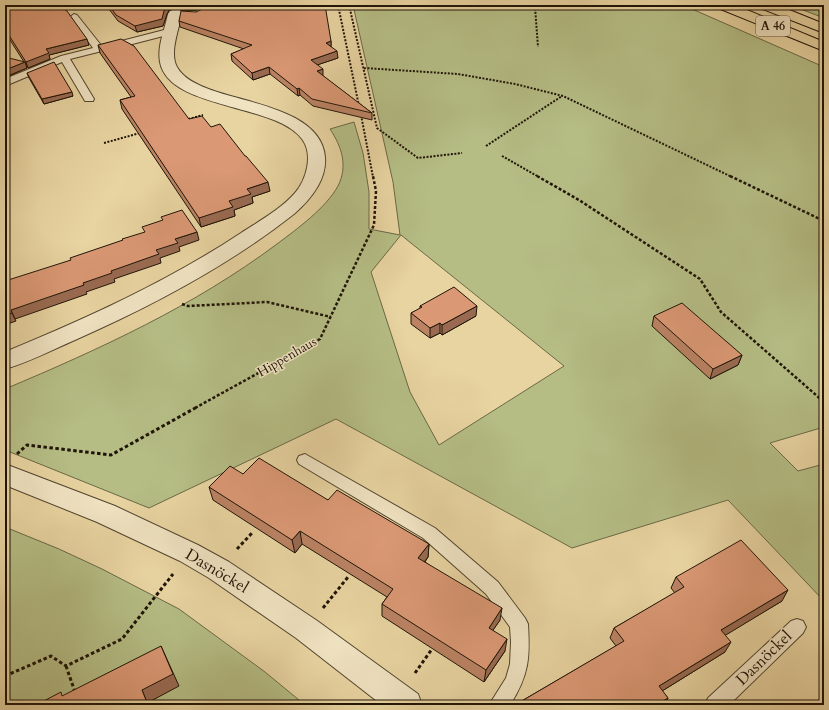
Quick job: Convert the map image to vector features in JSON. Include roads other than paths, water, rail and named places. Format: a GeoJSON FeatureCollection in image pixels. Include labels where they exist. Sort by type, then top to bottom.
{"type":"FeatureCollection","features":[{"type":"Feature","properties":{"kind":"highway","name":"A 46"},"geometry":{"type":"LineString","coordinates":[[723,5],[824,47]]}},
{"type":"Feature","properties":{"kind":"highway","name":"A 46"},"geometry":{"type":"LineString","coordinates":[[765,5],[824,29]]}},
{"type":"Feature","properties":{"kind":"street"},"geometry":{"type":"LineString","coordinates":[[5,361],[121,311],[189,275],[284,213],[301,197],[315,175],[318,153],[314,142],[299,127],[284,118],[189,86],[178,78],[170,69],[167,53],[174,17]]}},
{"type":"Feature","properties":{"kind":"street","name":"Dasnöckel"},"geometry":{"type":"LineString","coordinates":[[10,464],[106,514],[189,553],[219,570],[306,629],[407,705]]}},
{"type":"Feature","properties":{"kind":"lane"},"geometry":{"type":"LineString","coordinates":[[5,83],[64,58],[99,49],[174,17],[197,14],[218,5]]}},
{"type":"Feature","properties":{"kind":"lane"},"geometry":{"type":"LineString","coordinates":[[74,17],[99,49]]}},
{"type":"Feature","properties":{"kind":"lane"},"geometry":{"type":"LineString","coordinates":[[64,58],[89,99]]}},
{"type":"Feature","properties":{"kind":"lane"},"geometry":{"type":"LineString","coordinates":[[304,460],[428,533],[492,588],[519,624],[519,664],[514,682],[499,705]]}},
{"type":"Feature","properties":{"kind":"lane","name":"Dasnöckel"},"geometry":{"type":"LineString","coordinates":[[715,705],[797,627]]}}]}
